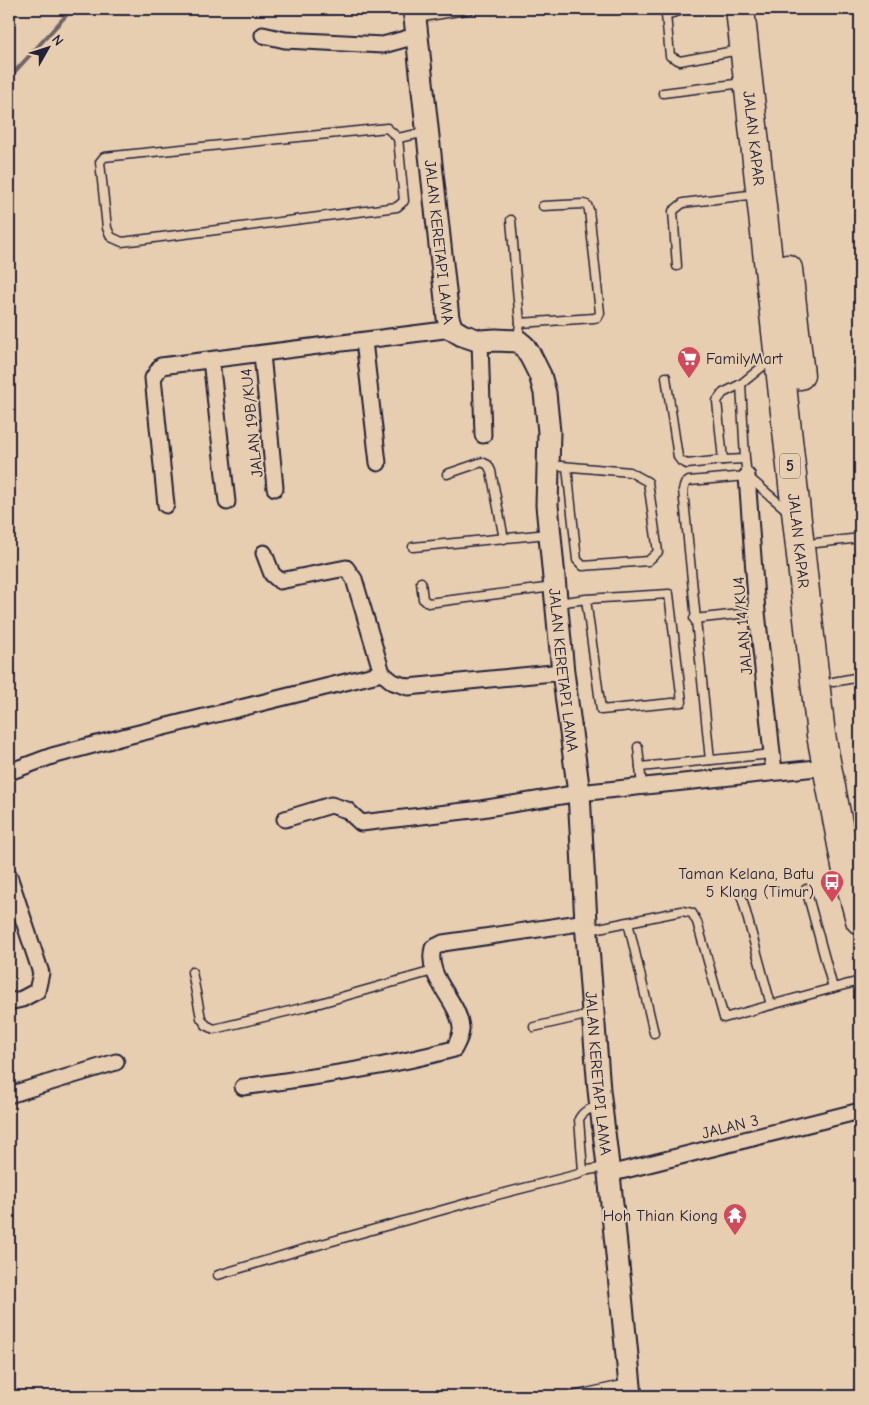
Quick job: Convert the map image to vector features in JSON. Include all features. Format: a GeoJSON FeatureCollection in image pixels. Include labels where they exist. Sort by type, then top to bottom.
{"type":"FeatureCollection","features":[{"type":"Feature","properties":{"kind":"highway","name":"JALAN KAPAR"},"geometry":{"type":"LineString","coordinates":[[740,9],[820,735],[847,871],[860,920]]}},
{"type":"Feature","properties":{"kind":"highway","name":"JALAN KAPAR"},"geometry":{"type":"LineString","coordinates":[[758,9],[838,733],[860,842]]}},
{"type":"Feature","properties":{"kind":"street"},"geometry":{"type":"LineString","coordinates":[[263,35],[285,40],[384,44],[415,21]]}},
{"type":"Feature","properties":{"kind":"street","name":"JALAN KERETAPI LAMA"},"geometry":{"type":"LineString","coordinates":[[415,21],[448,318],[452,330],[480,341],[496,340],[519,332],[524,346],[540,375],[545,394],[548,432],[558,466],[547,505],[563,672],[579,793],[600,1107],[630,1390]]}},
{"type":"Feature","properties":{"kind":"street"},"geometry":{"type":"LineString","coordinates":[[166,505],[153,378],[161,366],[452,330]]}},
{"type":"Feature","properties":{"kind":"street"},"geometry":{"type":"LineString","coordinates":[[364,340],[378,463]]}},
{"type":"Feature","properties":{"kind":"street"},"geometry":{"type":"LineString","coordinates":[[480,341],[483,435]]}},
{"type":"Feature","properties":{"kind":"street","name":"JALAN 19B/KU4"},"geometry":{"type":"LineString","coordinates":[[262,354],[275,488]]}},
{"type":"Feature","properties":{"kind":"street"},"geometry":{"type":"LineString","coordinates":[[211,360],[227,502]]}},
{"type":"Feature","properties":{"kind":"street","name":"JALAN 14/KU4"},"geometry":{"type":"LineString","coordinates":[[747,476],[757,612],[774,772]]}},
{"type":"Feature","properties":{"kind":"street"},"geometry":{"type":"LineString","coordinates":[[264,553],[272,574],[280,581],[346,568],[354,579],[382,673],[393,682],[408,686],[563,672]]}},
{"type":"Feature","properties":{"kind":"street"},"geometry":{"type":"LineString","coordinates":[[9,772],[52,756],[382,673]]}},
{"type":"Feature","properties":{"kind":"street"},"geometry":{"type":"LineString","coordinates":[[285,819],[331,804],[347,810],[361,823],[481,809],[579,793],[826,767]]}},
{"type":"Feature","properties":{"kind":"street"},"geometry":{"type":"LineString","coordinates":[[9,876],[41,973],[37,991],[22,999],[9,1002]]}},
{"type":"Feature","properties":{"kind":"street"},"geometry":{"type":"LineString","coordinates":[[243,1087],[398,1063],[454,1049],[460,1039],[462,1028],[454,1006],[433,971],[431,956],[433,948],[443,943],[587,926]]}},
{"type":"Feature","properties":{"kind":"street"},"geometry":{"type":"LineString","coordinates":[[9,1095],[116,1062]]}},
{"type":"Feature","properties":{"kind":"street","name":"JALAN 3"},"geometry":{"type":"LineString","coordinates":[[608,1170],[860,1111]]}},
{"type":"Feature","properties":{"kind":"lane"},"geometry":{"type":"LineString","coordinates":[[415,21],[471,9]]}},
{"type":"Feature","properties":{"kind":"lane"},"geometry":{"type":"LineString","coordinates":[[686,9],[666,15],[670,56],[680,61],[744,50]]}},
{"type":"Feature","properties":{"kind":"lane"},"geometry":{"type":"LineString","coordinates":[[663,93],[748,82]]}},
{"type":"Feature","properties":{"kind":"lane"},"geometry":{"type":"LineString","coordinates":[[387,128],[398,138],[404,201],[397,207],[122,242],[111,237],[107,228],[100,162],[104,157],[387,128]]}},
{"type":"Feature","properties":{"kind":"lane"},"geometry":{"type":"LineString","coordinates":[[398,138],[427,132]]}},
{"type":"Feature","properties":{"kind":"lane"},"geometry":{"type":"LineString","coordinates":[[677,266],[673,211],[683,203],[760,193]]}},
{"type":"Feature","properties":{"kind":"lane"},"geometry":{"type":"LineString","coordinates":[[511,220],[519,332],[594,318],[600,312],[587,205],[543,206]]}},
{"type":"Feature","properties":{"kind":"lane"},"geometry":{"type":"LineString","coordinates":[[723,460],[716,401],[723,393],[741,384],[778,354]]}},
{"type":"Feature","properties":{"kind":"lane"},"geometry":{"type":"LineString","coordinates":[[666,377],[678,457],[681,461],[687,464],[744,459]]}},
{"type":"Feature","properties":{"kind":"lane"},"geometry":{"type":"LineString","coordinates":[[741,384],[744,459],[747,476],[795,517]]}},
{"type":"Feature","properties":{"kind":"lane"},"geometry":{"type":"LineString","coordinates":[[447,474],[482,462],[488,465],[491,471],[504,539]]}},
{"type":"Feature","properties":{"kind":"lane"},"geometry":{"type":"LineString","coordinates":[[558,466],[630,472],[648,482],[658,552],[648,561],[583,566],[577,560],[558,466]]}},
{"type":"Feature","properties":{"kind":"lane"},"geometry":{"type":"LineString","coordinates":[[710,760],[694,619],[683,490],[685,484],[689,481],[747,476]]}},
{"type":"Feature","properties":{"kind":"lane"},"geometry":{"type":"LineString","coordinates":[[413,547],[550,534]]}},
{"type":"Feature","properties":{"kind":"lane"},"geometry":{"type":"LineString","coordinates":[[816,543],[860,538]]}},
{"type":"Feature","properties":{"kind":"lane"},"geometry":{"type":"LineString","coordinates":[[421,582],[423,599],[428,603],[555,595],[586,599],[669,594],[682,702],[601,710],[586,599]]}},
{"type":"Feature","properties":{"kind":"lane"},"geometry":{"type":"LineString","coordinates":[[694,619],[757,612]]}},
{"type":"Feature","properties":{"kind":"lane"},"geometry":{"type":"LineString","coordinates":[[832,682],[860,677]]}},
{"type":"Feature","properties":{"kind":"lane"},"geometry":{"type":"LineString","coordinates":[[638,747],[642,786]]}},
{"type":"Feature","properties":{"kind":"lane"},"geometry":{"type":"LineString","coordinates":[[640,767],[772,754]]}},
{"type":"Feature","properties":{"kind":"lane"},"geometry":{"type":"LineString","coordinates":[[806,889],[833,988]]}},
{"type":"Feature","properties":{"kind":"lane"},"geometry":{"type":"LineString","coordinates":[[741,894],[772,1004]]}},
{"type":"Feature","properties":{"kind":"lane"},"geometry":{"type":"LineString","coordinates":[[587,926],[628,922],[682,911],[692,912],[698,922],[724,1018],[860,981]]}},
{"type":"Feature","properties":{"kind":"lane"},"geometry":{"type":"LineString","coordinates":[[628,922],[654,1033]]}},
{"type":"Feature","properties":{"kind":"lane"},"geometry":{"type":"LineString","coordinates":[[192,972],[201,1018],[206,1025],[214,1030],[306,1007],[433,971]]}},
{"type":"Feature","properties":{"kind":"lane"},"geometry":{"type":"LineString","coordinates":[[534,1027],[593,1014]]}},
{"type":"Feature","properties":{"kind":"lane"},"geometry":{"type":"LineString","coordinates":[[583,1170],[579,1119],[588,1109],[600,1107]]}},
{"type":"Feature","properties":{"kind":"lane"},"geometry":{"type":"LineString","coordinates":[[218,1275],[485,1198],[579,1174],[583,1170],[608,1170]]}},
{"type":"Feature","properties":{"kind":"lane"},"geometry":{"type":"LineString","coordinates":[[573,1396],[630,1390]]}},
{"type":"Feature","properties":{"kind":"waterway"},"geometry":{"type":"LineString","coordinates":[[9,78],[72,9]]}},
{"type":"Feature","properties":{"kind":"place","name":"FamilyMart"},"geometry":{"type":"Point","coordinates":[689,379]}},
{"type":"Feature","properties":{"kind":"place","name":"Taman Kelana, Batu 5 Klang (Timur)"},"geometry":{"type":"Point","coordinates":[832,903]}},
{"type":"Feature","properties":{"kind":"place","name":"Hoh Thian Kiong"},"geometry":{"type":"Point","coordinates":[735,1236]}}]}
